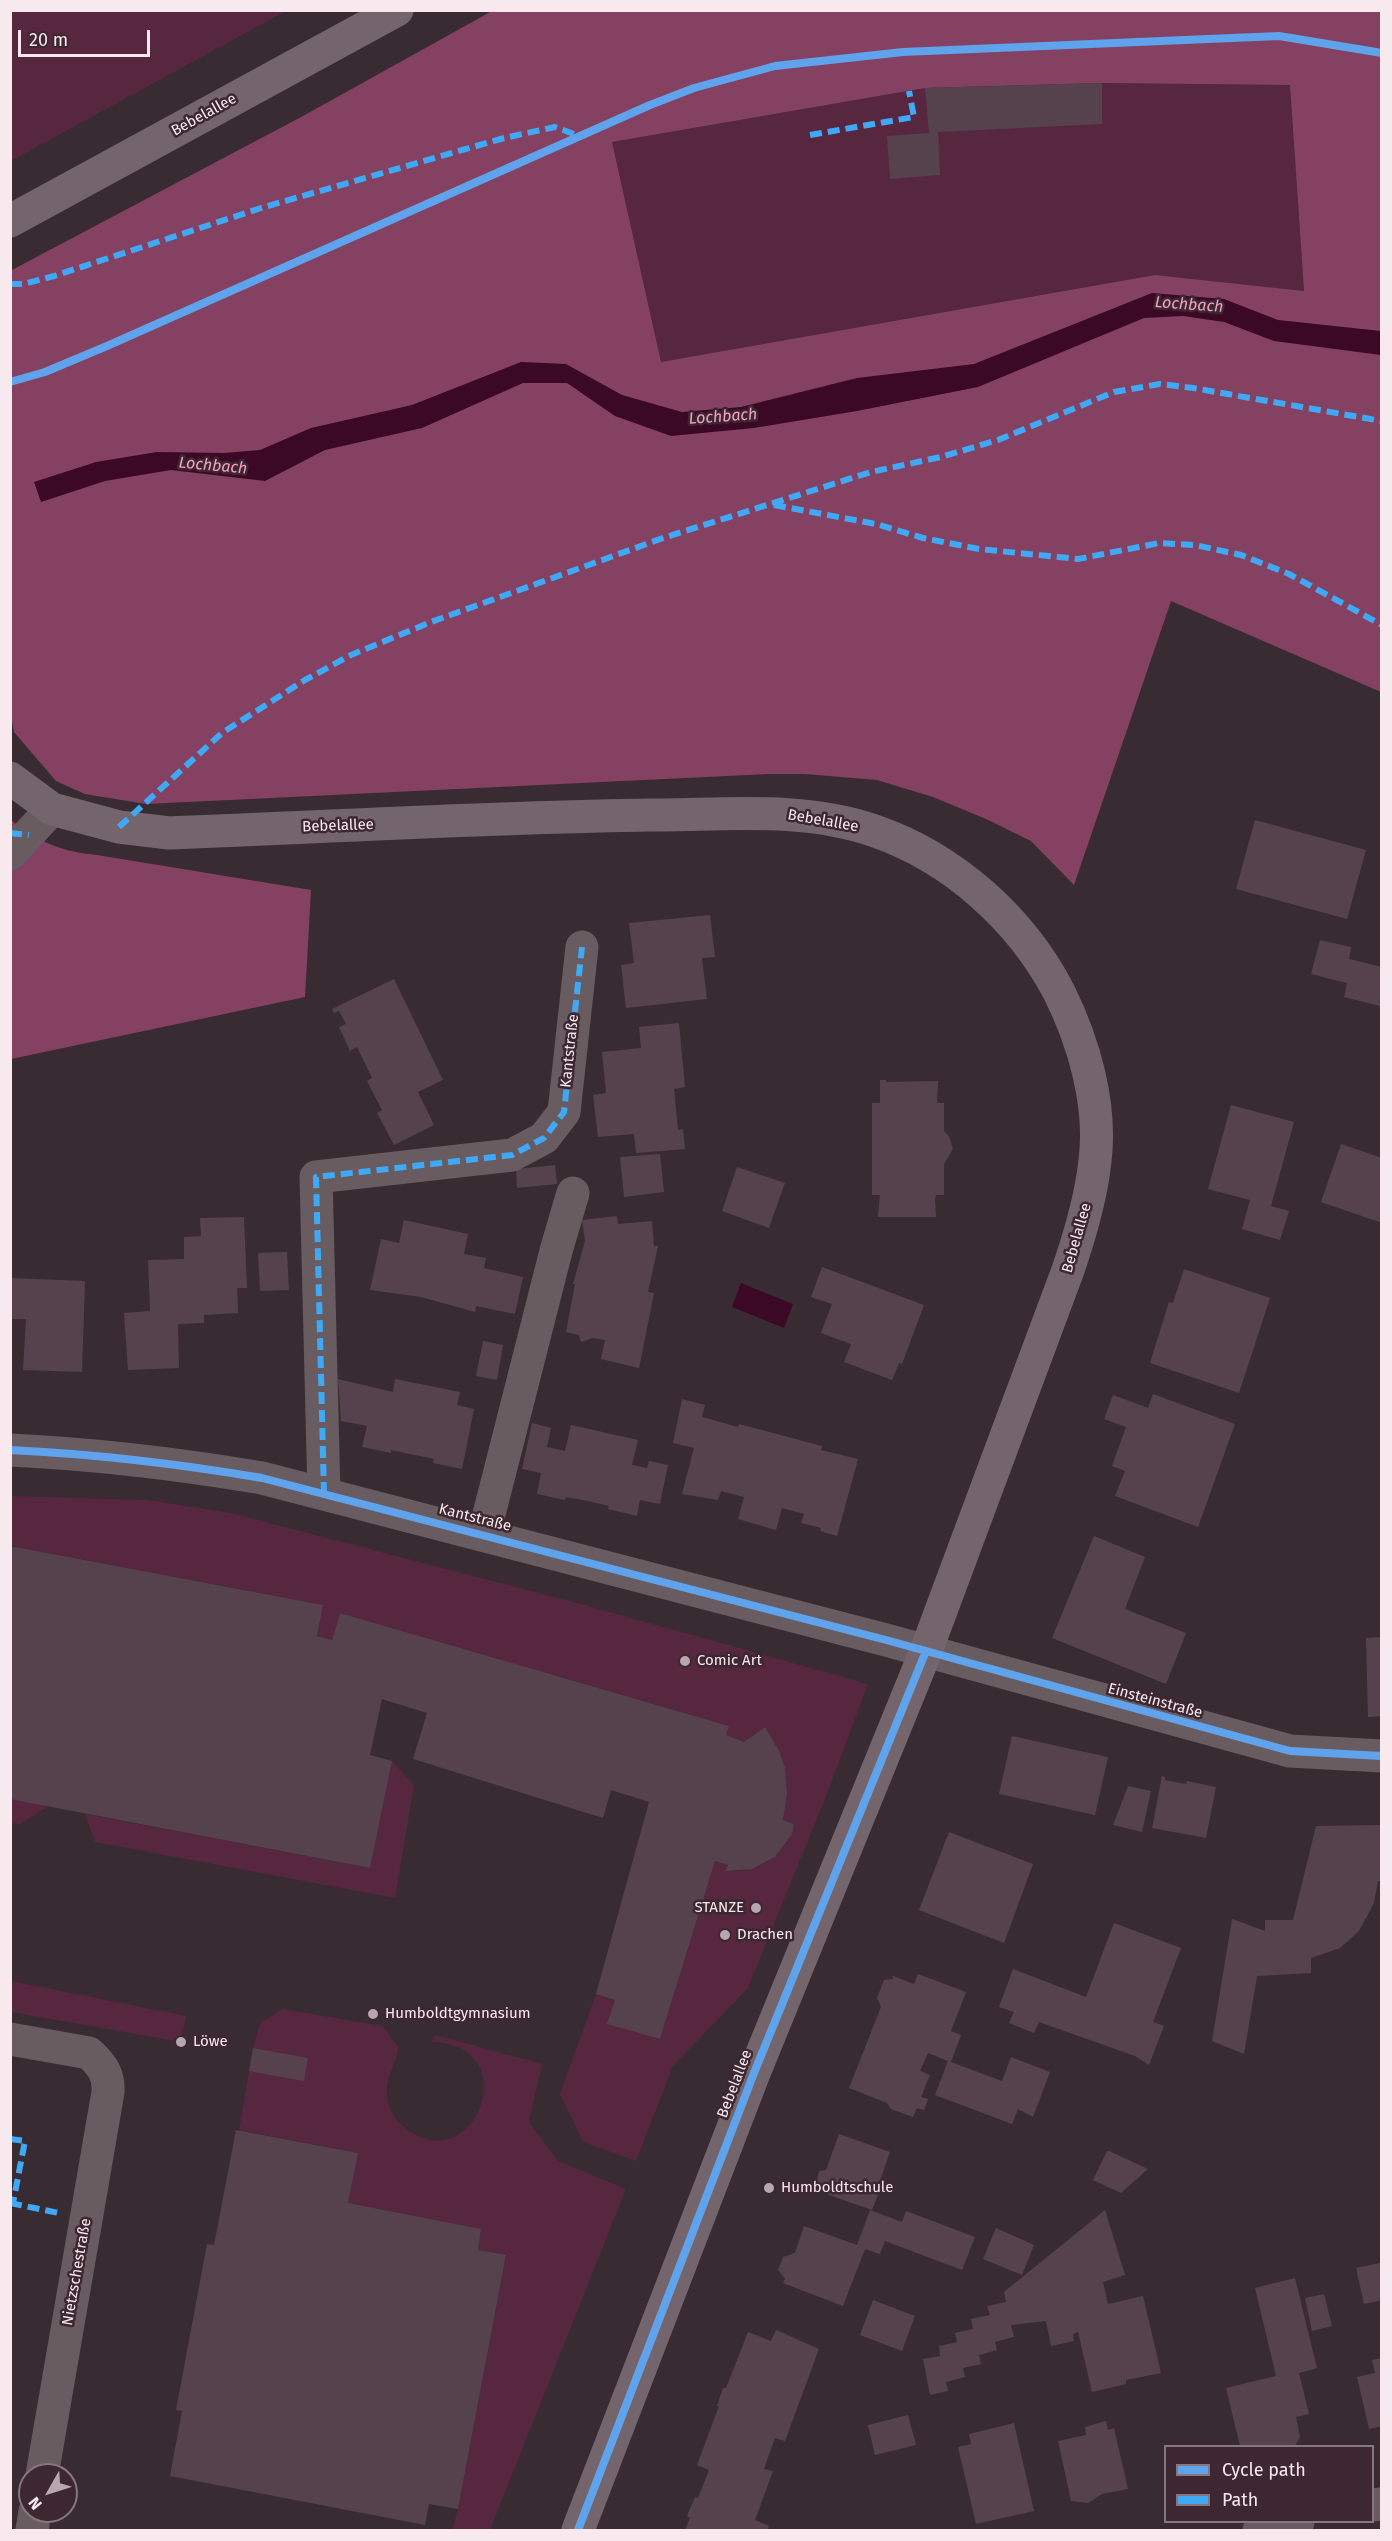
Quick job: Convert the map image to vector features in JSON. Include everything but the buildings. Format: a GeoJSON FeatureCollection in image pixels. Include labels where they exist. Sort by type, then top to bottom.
{"type":"FeatureCollection","features":[{"type":"Feature","properties":{"kind":"main road","name":"Bebelallee"},"geometry":{"type":"LineString","coordinates":[[10,221],[397,10]]}},
{"type":"Feature","properties":{"kind":"main road","name":"Bebelallee"},"geometry":{"type":"LineString","coordinates":[[10,778],[52,809],[119,827],[169,833],[599,816],[781,813],[809,816],[873,830],[904,842],[948,868],[1011,922],[1038,956],[1068,1011],[1084,1057],[1092,1091],[1096,1135],[1095,1161],[1085,1217],[1068,1270],[926,1651],[754,2073],[578,2530]]}},
{"type":"Feature","properties":{"kind":"street"},"geometry":{"type":"LineString","coordinates":[[16,841],[52,809]]}},
{"type":"Feature","properties":{"kind":"street","name":"Kantstraße"},"geometry":{"type":"LineString","coordinates":[[324,1494],[316,1177],[512,1155],[544,1138],[564,1112],[582,946]]}},
{"type":"Feature","properties":{"kind":"street","name":"Kantstraße"},"geometry":{"type":"LineString","coordinates":[[484,1534],[556,1251],[573,1193]]}},
{"type":"Feature","properties":{"kind":"street","name":"Kantstraße"},"geometry":{"type":"LineString","coordinates":[[10,1450],[53,1452],[190,1466],[262,1478],[926,1651]]}},
{"type":"Feature","properties":{"kind":"street","name":"Einsteinstraße"},"geometry":{"type":"LineString","coordinates":[[926,1651],[1290,1751],[1382,1756]]}},
{"type":"Feature","properties":{"kind":"street","name":"Nietzschestraße"},"geometry":{"type":"LineString","coordinates":[[10,2039],[88,2053],[104,2069],[108,2077],[108,2092],[44,2463]]}},
{"type":"Feature","properties":{"kind":"street"},"geometry":{"type":"LineString","coordinates":[[1259,2530],[1293,2523]]}},
{"type":"Feature","properties":{"kind":"shaded area"},"geometry":{"type":"Polygon","coordinates":[[[11,10],[286,10],[286,11],[11,161],[11,10]]]}},
{"type":"Feature","properties":{"kind":"shaded area"},"geometry":{"type":"Polygon","coordinates":[[[492,11],[1381,11],[1381,692],[1171,601],[1074,885],[1031,841],[933,797],[877,780],[805,774],[768,774],[146,804],[85,794],[56,781],[14,732],[11,716],[10,271],[303,116],[492,11]],[[1102,83],[925,88],[612,142],[661,362],[1155,275],[1304,291],[1290,85],[1102,83]]]}},
{"type":"Feature","properties":{"kind":"shaded area"},"geometry":{"type":"Polygon","coordinates":[[[1102,83],[1290,85],[1304,291],[1155,275],[661,362],[612,142],[925,88],[1102,83]]]}},
{"type":"Feature","properties":{"kind":"shaded area"},"geometry":{"type":"Polygon","coordinates":[[[10,819],[40,840],[73,851],[311,890],[305,997],[11,1059],[10,819]]]}},
{"type":"Feature","properties":{"kind":"shaded area"},"geometry":{"type":"Polygon","coordinates":[[[11,1496],[147,1500],[231,1513],[581,1604],[868,1684],[829,1789],[748,1988],[673,2066],[636,2161],[583,2142],[560,2094],[596,1994],[615,2000],[608,2024],[660,2039],[715,1861],[728,1865],[726,1871],[751,1869],[769,1860],[784,1845],[794,1824],[783,1820],[787,1793],[786,1782],[777,1751],[765,1727],[744,1742],[726,1735],[729,1726],[340,1613],[332,1640],[317,1636],[323,1605],[11,1546],[11,1496]]]}},
{"type":"Feature","properties":{"kind":"shaded area"},"geometry":{"type":"Polygon","coordinates":[[[392,1761],[414,1785],[395,1898],[95,1842],[85,1814],[370,1868],[392,1761]]]}},
{"type":"Feature","properties":{"kind":"shaded area"},"geometry":{"type":"Polygon","coordinates":[[[11,1799],[49,1806],[20,1824],[11,1823],[11,1799]]]}},
{"type":"Feature","properties":{"kind":"shaded area"},"geometry":{"type":"Polygon","coordinates":[[[11,1981],[186,2016],[181,2042],[11,2012],[11,1981]]]}},
{"type":"Feature","properties":{"kind":"shaded area"},"geometry":{"type":"Polygon","coordinates":[[[282,2009],[383,2026],[398,2047],[387,2088],[392,2112],[398,2121],[411,2132],[435,2141],[456,2136],[472,2123],[482,2104],[484,2082],[477,2063],[460,2048],[432,2042],[435,2035],[542,2064],[529,2122],[558,2161],[626,2189],[490,2530],[452,2530],[458,2509],[506,2256],[478,2250],[481,2229],[348,2204],[357,2153],[239,2130],[253,2048],[260,2023],[282,2009]]]}},
{"type":"Feature","properties":{"kind":"water","name":"Lochbach"},"geometry":{"type":"Polygon","coordinates":[[[1152,293],[1224,299],[1278,320],[1381,331],[1381,355],[1274,341],[1224,322],[1183,316],[1144,318],[978,387],[857,411],[754,428],[671,436],[615,416],[567,383],[523,383],[422,428],[325,450],[265,481],[171,470],[105,481],[41,502],[34,482],[96,462],[157,452],[224,453],[260,450],[311,428],[412,405],[521,362],[566,364],[622,395],[682,412],[741,407],[857,378],[974,364],[1152,293]]]}},
{"type":"Feature","properties":{"kind":"water"},"geometry":{"type":"Polygon","coordinates":[[[741,1283],[793,1304],[784,1328],[732,1307],[741,1283]]]}},
{"type":"Feature","properties":{"kind":"marked path"},"geometry":{"type":"LineString","coordinates":[[810,135],[914,117],[909,91]]}},
{"type":"Feature","properties":{"kind":"marked path"},"geometry":{"type":"LineString","coordinates":[[10,284],[24,284],[54,276],[261,208],[504,138],[555,127],[579,136]]}},
{"type":"Feature","properties":{"kind":"marked path"},"geometry":{"type":"LineString","coordinates":[[119,827],[222,733],[305,680],[351,655],[431,622],[663,538],[871,472],[941,457],[998,440],[1114,392],[1160,384],[1382,421]]}},
{"type":"Feature","properties":{"kind":"marked path"},"geometry":{"type":"LineString","coordinates":[[774,505],[876,524],[923,538],[979,549],[1078,559],[1159,543],[1195,545],[1241,555],[1289,574],[1382,625]]}},
{"type":"Feature","properties":{"kind":"marked path"},"geometry":{"type":"LineString","coordinates":[[10,833],[29,835]]}},
{"type":"Feature","properties":{"kind":"marked path"},"geometry":{"type":"LineString","coordinates":[[324,1494],[316,1177],[512,1155],[544,1138],[564,1112],[582,947]]}},
{"type":"Feature","properties":{"kind":"marked path"},"geometry":{"type":"LineString","coordinates":[[10,2139],[25,2141],[13,2203]]}},
{"type":"Feature","properties":{"kind":"marked path"},"geometry":{"type":"LineString","coordinates":[[10,2203],[59,2213]]}},
{"type":"Feature","properties":{"kind":"cycle path"},"geometry":{"type":"LineString","coordinates":[[10,382],[45,372],[107,346],[650,105],[694,88],[775,66],[903,52],[1279,36],[1382,53]]}},
{"type":"Feature","properties":{"kind":"cycle path"},"geometry":{"type":"LineString","coordinates":[[10,1450],[137,1460],[262,1478],[886,1640],[1290,1751],[1382,1756]]}},
{"type":"Feature","properties":{"kind":"cycle path"},"geometry":{"type":"LineString","coordinates":[[578,2530],[754,2073],[926,1651]]}},
{"type":"Feature","properties":{"kind":"place","name":"Comic Art"},"geometry":{"type":"Point","coordinates":[685,1661]}},
{"type":"Feature","properties":{"kind":"place","name":"STANZE"},"geometry":{"type":"Point","coordinates":[756,1908]}},
{"type":"Feature","properties":{"kind":"place","name":"Drachen"},"geometry":{"type":"Point","coordinates":[725,1935]}},
{"type":"Feature","properties":{"kind":"place","name":"Humboldtgymnasium"},"geometry":{"type":"Point","coordinates":[373,2014]}},
{"type":"Feature","properties":{"kind":"place","name":"Löwe"},"geometry":{"type":"Point","coordinates":[181,2042]}},
{"type":"Feature","properties":{"kind":"place","name":"Humboldtschule"},"geometry":{"type":"Point","coordinates":[769,2188]}}]}
